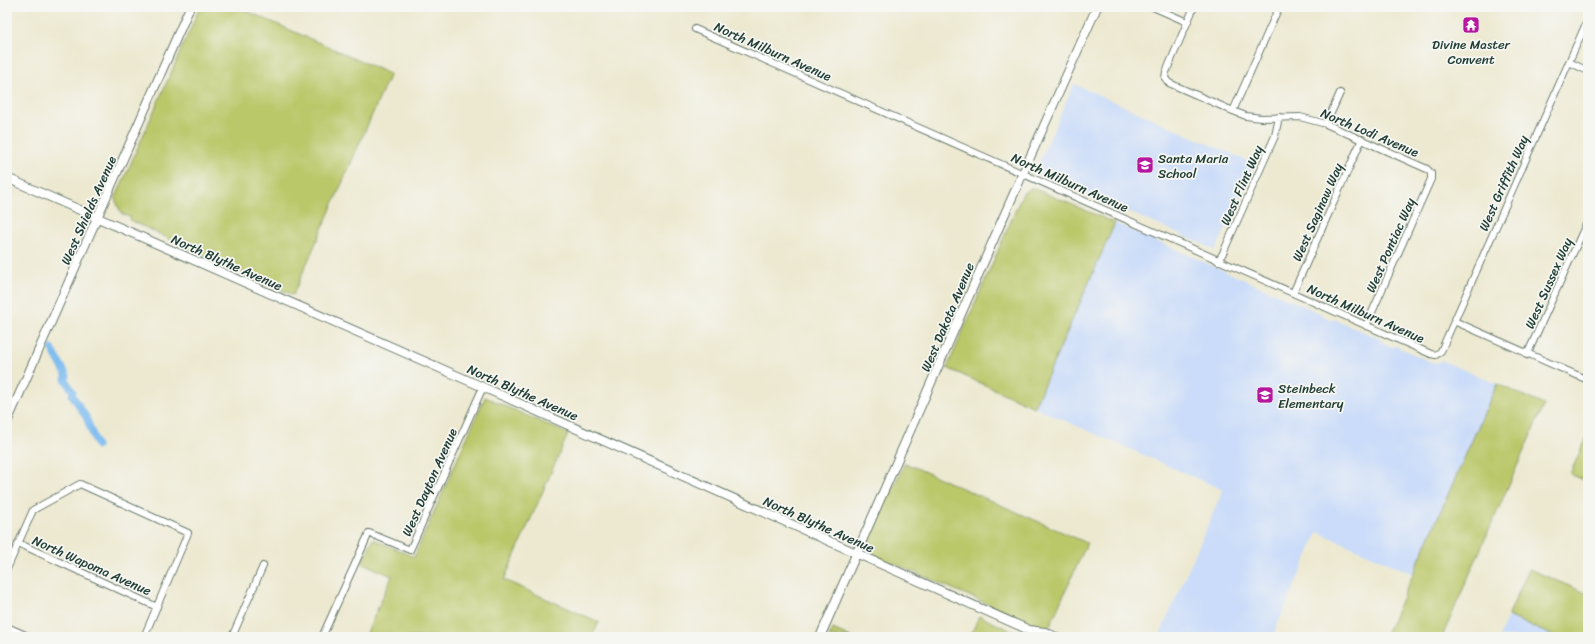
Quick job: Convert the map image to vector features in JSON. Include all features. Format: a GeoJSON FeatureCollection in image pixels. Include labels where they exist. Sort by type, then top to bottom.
{"type":"FeatureCollection","features":[{"type":"Feature","properties":{"kind":"street","name":"West Shields Avenue"},"geometry":{"type":"LineString","coordinates":[[7,422],[190,7]]}},
{"type":"Feature","properties":{"kind":"street","name":"West Dakota Avenue"},"geometry":{"type":"LineString","coordinates":[[820,637],[1097,7]]}},
{"type":"Feature","properties":{"kind":"street"},"geometry":{"type":"LineString","coordinates":[[1153,7],[1187,22],[1194,7]]}},
{"type":"Feature","properties":{"kind":"street"},"geometry":{"type":"LineString","coordinates":[[1233,111],[1279,7]]}},
{"type":"Feature","properties":{"kind":"street","name":"West Griffith Way"},"geometry":{"type":"LineString","coordinates":[[1436,355],[1441,351],[1588,19]]}},
{"type":"Feature","properties":{"kind":"street","name":"North Lodi Avenue"},"geometry":{"type":"LineString","coordinates":[[1187,22],[1166,72],[1165,78],[1169,83],[1246,116],[1261,118],[1300,117],[1326,124],[1427,169],[1431,173]]}},
{"type":"Feature","properties":{"kind":"street","name":"North Milburn Avenue"},"geometry":{"type":"LineString","coordinates":[[695,29],[1024,173],[1218,261],[1436,355]]}},
{"type":"Feature","properties":{"kind":"street"},"geometry":{"type":"LineString","coordinates":[[1569,62],[1588,71]]}},
{"type":"Feature","properties":{"kind":"street"},"geometry":{"type":"LineString","coordinates":[[1326,124],[1340,93]]}},
{"type":"Feature","properties":{"kind":"street","name":"West Flint Way"},"geometry":{"type":"LineString","coordinates":[[1218,261],[1223,253],[1275,136],[1279,117]]}},
{"type":"Feature","properties":{"kind":"street","name":"West Saginaw Way"},"geometry":{"type":"LineString","coordinates":[[1293,293],[1362,139]]}},
{"type":"Feature","properties":{"kind":"street","name":"West Pontiac Way"},"geometry":{"type":"LineString","coordinates":[[1366,326],[1431,179],[1431,173]]}},
{"type":"Feature","properties":{"kind":"street","name":"North Blythe Avenue"},"geometry":{"type":"LineString","coordinates":[[7,178],[483,387],[1029,630],[1045,632],[1056,637]]}},
{"type":"Feature","properties":{"kind":"street","name":"West Sussex Way"},"geometry":{"type":"LineString","coordinates":[[1527,355],[1588,220]]}},
{"type":"Feature","properties":{"kind":"street"},"geometry":{"type":"LineString","coordinates":[[1454,321],[1527,355],[1588,380]]}},
{"type":"Feature","properties":{"kind":"street","name":"West Dayton Avenue"},"geometry":{"type":"LineString","coordinates":[[322,637],[369,533],[410,550],[483,387]]}},
{"type":"Feature","properties":{"kind":"street"},"geometry":{"type":"LineString","coordinates":[[7,569],[33,510],[80,484],[188,533],[144,637]]}},
{"type":"Feature","properties":{"kind":"street","name":"North Wapoma Avenue"},"geometry":{"type":"LineString","coordinates":[[18,543],[157,606]]}},
{"type":"Feature","properties":{"kind":"street"},"geometry":{"type":"LineString","coordinates":[[232,637],[263,566]]}},
{"type":"Feature","properties":{"kind":"street"},"geometry":{"type":"LineString","coordinates":[[7,627],[30,637]]}},
{"type":"Feature","properties":{"kind":"street","name":"North Blythe Avenue"},"geometry":{"type":"LineString","coordinates":[[1029,630],[1037,637]]}},
{"type":"Feature","properties":{"kind":"shaded area","name":"Santa Maria School"},"geometry":{"type":"Polygon","coordinates":[[[1074,84],[1254,164],[1216,250],[1039,173],[1037,167],[1074,84]]]}},
{"type":"Feature","properties":{"kind":"shaded area","name":"Steinbeck Elementary"},"geometry":{"type":"Polygon","coordinates":[[[1115,223],[1322,314],[1323,316],[1332,320],[1334,319],[1380,339],[1381,342],[1392,347],[1396,346],[1431,362],[1437,363],[1443,361],[1497,384],[1413,574],[1318,532],[1272,637],[1159,637],[1223,490],[1034,407],[1115,223]]]}},
{"type":"Feature","properties":{"kind":"shaded area"},"geometry":{"type":"Polygon","coordinates":[[[1508,616],[1556,637],[1499,637],[1508,616]]]}},
{"type":"Feature","properties":{"kind":"green space"},"geometry":{"type":"Polygon","coordinates":[[[200,7],[238,7],[390,74],[293,295],[205,256],[130,220],[131,218],[121,213],[115,199],[200,7]]]}},
{"type":"Feature","properties":{"kind":"green space"},"geometry":{"type":"Polygon","coordinates":[[[1033,188],[1115,223],[1034,407],[947,368],[1023,193],[1033,188]]]}},
{"type":"Feature","properties":{"kind":"green space"},"geometry":{"type":"Polygon","coordinates":[[[1497,384],[1544,405],[1442,637],[1385,637],[1497,384]]]}},
{"type":"Feature","properties":{"kind":"green space"},"geometry":{"type":"Polygon","coordinates":[[[485,397],[568,434],[504,580],[599,622],[592,637],[365,637],[392,576],[362,563],[373,539],[414,557],[485,397]]]}},
{"type":"Feature","properties":{"kind":"green space"},"geometry":{"type":"Polygon","coordinates":[[[1588,434],[1588,482],[1570,474],[1588,434]]]}},
{"type":"Feature","properties":{"kind":"green space"},"geometry":{"type":"Polygon","coordinates":[[[905,463],[1087,543],[1048,630],[872,554],[868,547],[868,541],[905,463]]]}},
{"type":"Feature","properties":{"kind":"green space"},"geometry":{"type":"Polygon","coordinates":[[[1529,569],[1588,594],[1588,637],[1556,637],[1508,616],[1529,569]]]}},
{"type":"Feature","properties":{"kind":"green space"},"geometry":{"type":"Polygon","coordinates":[[[979,616],[1025,637],[970,637],[979,616]]]}},
{"type":"Feature","properties":{"kind":"green space"},"geometry":{"type":"Polygon","coordinates":[[[833,629],[851,637],[829,637],[833,629]]]}},
{"type":"Feature","properties":{"kind":"waterway"},"geometry":{"type":"LineString","coordinates":[[52,349],[67,376],[65,379],[73,392],[72,395],[86,417],[97,446]]}},
{"type":"Feature","properties":{"kind":"place","name":"Divine Master Convent"},"geometry":{"type":"Point","coordinates":[1471,25]}},
{"type":"Feature","properties":{"kind":"place","name":"Santa Maria School"},"geometry":{"type":"Point","coordinates":[1145,165]}},
{"type":"Feature","properties":{"kind":"place","name":"Steinbeck Elementary"},"geometry":{"type":"Point","coordinates":[1265,395]}}]}
